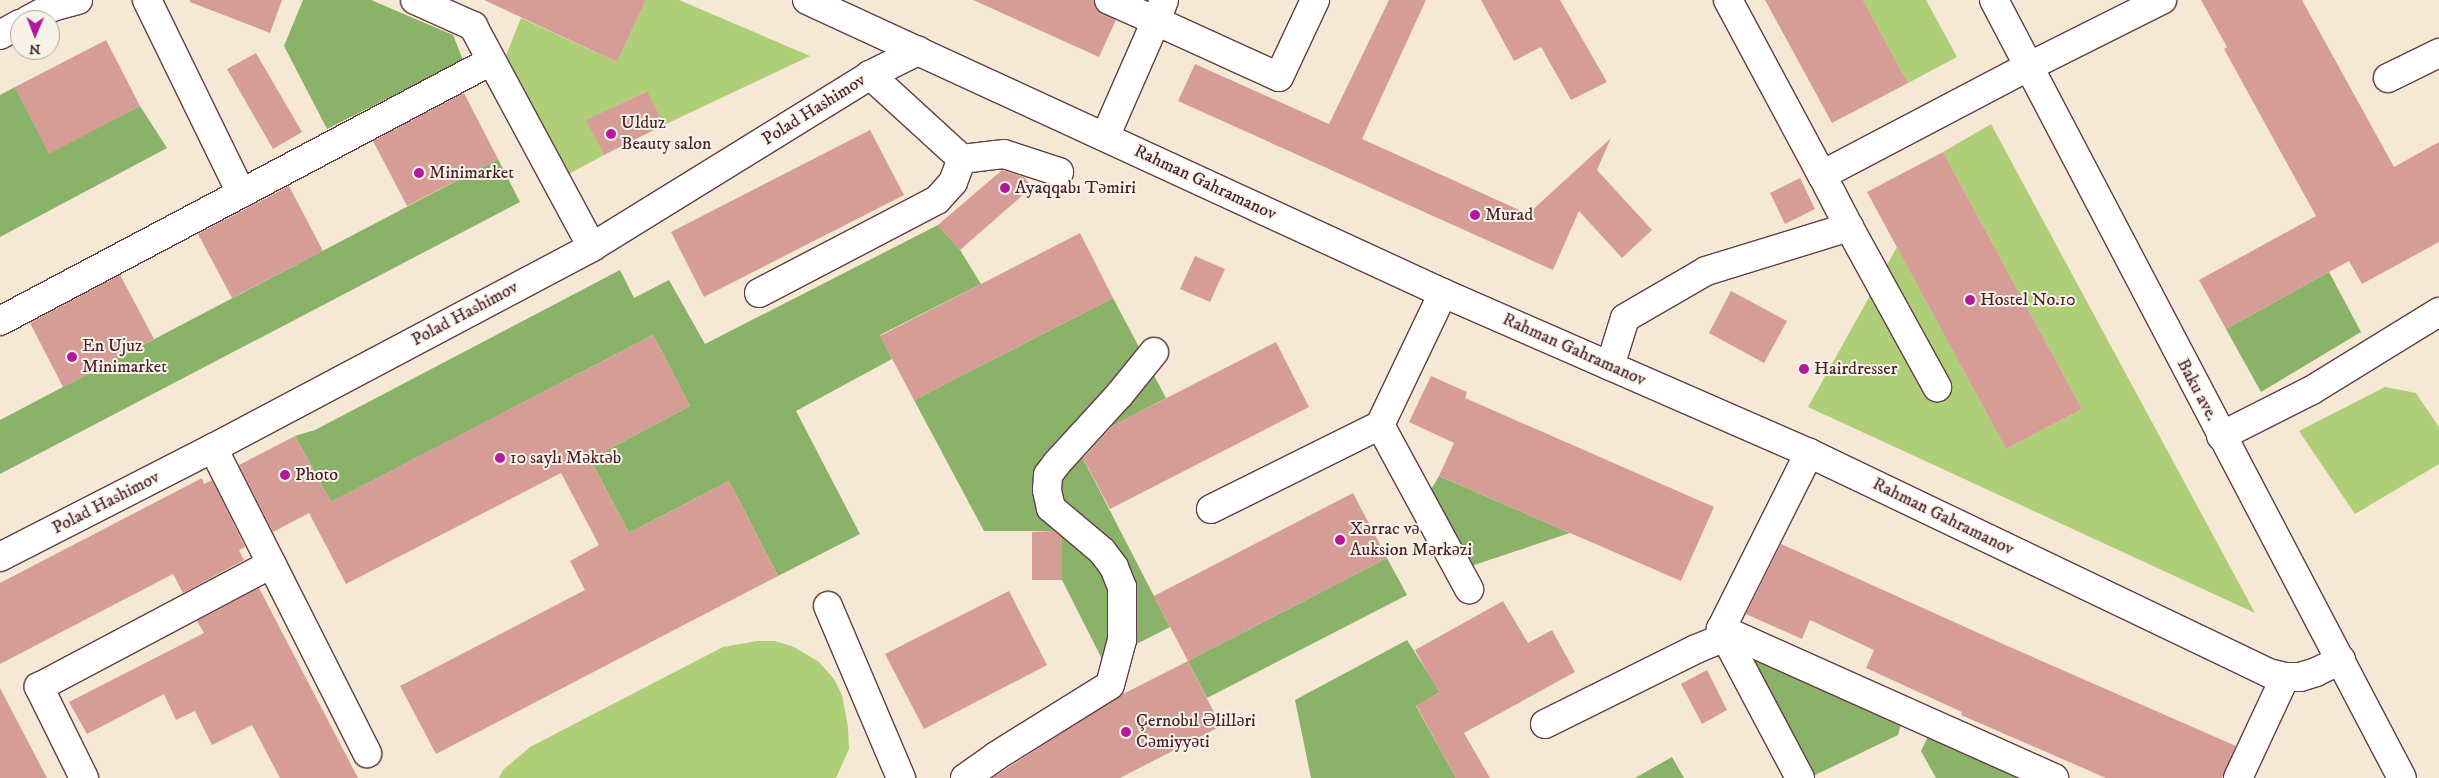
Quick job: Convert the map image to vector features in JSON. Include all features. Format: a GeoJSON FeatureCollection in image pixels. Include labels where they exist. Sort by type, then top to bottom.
{"type":"FeatureCollection","features":[{"type":"Feature","properties":{"kind":"street"},"geometry":{"type":"LineString","coordinates":[[46,10],[78,0]]}},
{"type":"Feature","properties":{"kind":"street"},"geometry":{"type":"LineString","coordinates":[[147,0],[241,194]]}},
{"type":"Feature","properties":{"kind":"street"},"geometry":{"type":"LineString","coordinates":[[415,0],[473,26],[592,247]]}},
{"type":"Feature","properties":{"kind":"street","name":"Rahman Gahramanov"},"geometry":{"type":"LineString","coordinates":[[807,0],[1443,293],[1809,453],[2285,678]]}},
{"type":"Feature","properties":{"kind":"street"},"geometry":{"type":"LineString","coordinates":[[1109,0],[1160,10],[1279,77],[1315,0]]}},
{"type":"Feature","properties":{"kind":"street"},"geometry":{"type":"LineString","coordinates":[[1728,0],[1937,387]]}},
{"type":"Feature","properties":{"kind":"street","name":"Baku ave."},"geometry":{"type":"LineString","coordinates":[[1994,0],[2402,778]]}},
{"type":"Feature","properties":{"kind":"street"},"geometry":{"type":"LineString","coordinates":[[1822,175],[2028,67],[2162,0]]}},
{"type":"Feature","properties":{"kind":"street"},"geometry":{"type":"LineString","coordinates":[[1105,137],[1160,10]]}},
{"type":"Feature","properties":{"kind":"street","name":"Polad Hashimov"},"geometry":{"type":"LineString","coordinates":[[0,557],[213,448],[592,247],[870,76],[918,51]]}},
{"type":"Feature","properties":{"kind":"street"},"geometry":{"type":"LineString","coordinates":[[2388,78],[2439,53]]}},
{"type":"Feature","properties":{"kind":"street"},"geometry":{"type":"LineString","coordinates":[[0,321],[491,61]]}},
{"type":"Feature","properties":{"kind":"street"},"geometry":{"type":"LineString","coordinates":[[870,76],[962,159],[1004,154],[1059,172]]}},
{"type":"Feature","properties":{"kind":"street"},"geometry":{"type":"LineString","coordinates":[[759,292],[937,200],[953,182],[962,159]]}},
{"type":"Feature","properties":{"kind":"street"},"geometry":{"type":"LineString","coordinates":[[1610,366],[1625,318],[1698,275],[1849,227]]}},
{"type":"Feature","properties":{"kind":"street"},"geometry":{"type":"LineString","coordinates":[[1211,510],[1380,425],[1443,293]]}},
{"type":"Feature","properties":{"kind":"street"},"geometry":{"type":"LineString","coordinates":[[2221,436],[2312,390],[2439,312]]}},
{"type":"Feature","properties":{"kind":"street"},"geometry":{"type":"LineString","coordinates":[[965,778],[996,756],[1110,685],[1122,640],[1122,588],[1114,567],[1102,551],[1051,508],[1047,490],[1048,475],[1120,394],[1154,352]]}},
{"type":"Feature","properties":{"kind":"street"},"geometry":{"type":"LineString","coordinates":[[1380,425],[1469,589]]}},
{"type":"Feature","properties":{"kind":"street"},"geometry":{"type":"LineString","coordinates":[[213,448],[367,753]]}},
{"type":"Feature","properties":{"kind":"street"},"geometry":{"type":"LineString","coordinates":[[1545,724],[1696,649],[1723,633],[1809,453]]}},
{"type":"Feature","properties":{"kind":"street"},"geometry":{"type":"LineString","coordinates":[[84,778],[39,687],[271,564]]}},
{"type":"Feature","properties":{"kind":"street"},"geometry":{"type":"LineString","coordinates":[[828,606],[901,778]]}},
{"type":"Feature","properties":{"kind":"street"},"geometry":{"type":"LineString","coordinates":[[1723,633],[1800,778]]}},
{"type":"Feature","properties":{"kind":"street"},"geometry":{"type":"LineString","coordinates":[[1723,633],[2054,778]]}},
{"type":"Feature","properties":{"kind":"street"},"geometry":{"type":"LineString","coordinates":[[2238,778],[2285,678],[2300,677],[2316,672],[2341,660]]}},
{"type":"Feature","properties":{"kind":"green space"},"geometry":{"type":"Polygon","coordinates":[[[303,0],[371,0],[453,35],[463,60],[327,129],[284,46],[303,0]]]}},
{"type":"Feature","properties":{"kind":"green space"},"geometry":{"type":"Polygon","coordinates":[[[646,0],[679,0],[810,56],[664,125],[646,91],[587,120],[604,155],[567,175],[505,58],[521,18],[617,62],[646,0]]]}},
{"type":"Feature","properties":{"kind":"green space"},"geometry":{"type":"Polygon","coordinates":[[[1863,0],[1926,0],[1957,57],[1908,83],[1863,0]]]}},
{"type":"Feature","properties":{"kind":"green space"},"geometry":{"type":"Polygon","coordinates":[[[15,87],[49,153],[140,106],[167,148],[0,237],[0,95],[15,87]]]}},
{"type":"Feature","properties":{"kind":"green space"},"geometry":{"type":"Polygon","coordinates":[[[1991,124],[2255,613],[1808,407],[1897,247],[2006,449],[2082,409],[1943,152],[1991,124]]]}},
{"type":"Feature","properties":{"kind":"green space"},"geometry":{"type":"Polygon","coordinates":[[[498,159],[520,202],[0,474],[0,420],[498,159]]]}},
{"type":"Feature","properties":{"kind":"green space"},"geometry":{"type":"Polygon","coordinates":[[[938,225],[960,250],[981,284],[880,335],[892,359],[796,411],[860,534],[778,576],[729,481],[629,533],[590,459],[690,406],[653,335],[331,502],[295,436],[315,430],[620,270],[634,298],[669,280],[705,344],[938,225]]]}},
{"type":"Feature","properties":{"kind":"green space"},"geometry":{"type":"Polygon","coordinates":[[[2329,272],[2361,332],[2261,392],[2226,329],[2329,272]]]}},
{"type":"Feature","properties":{"kind":"green space"},"geometry":{"type":"Polygon","coordinates":[[[1113,298],[1166,398],[1076,445],[1170,627],[1103,661],[1062,580],[1061,531],[984,531],[914,400],[1113,298]]]}},
{"type":"Feature","properties":{"kind":"green space"},"geometry":{"type":"Polygon","coordinates":[[[2385,387],[2416,393],[2439,427],[2439,464],[2355,514],[2299,431],[2385,387]]]}},
{"type":"Feature","properties":{"kind":"green space"},"geometry":{"type":"Polygon","coordinates":[[[1439,476],[1570,533],[1468,567],[1429,493],[1439,476]]]}},
{"type":"Feature","properties":{"kind":"green space"},"geometry":{"type":"Polygon","coordinates":[[[1387,558],[1407,595],[1207,698],[1188,661],[1387,558]]]}},
{"type":"Feature","properties":{"kind":"green space"},"geometry":{"type":"Polygon","coordinates":[[[1407,640],[1440,692],[1416,706],[1456,778],[1311,778],[1295,700],[1407,640]]]}},
{"type":"Feature","properties":{"kind":"green space"},"geometry":{"type":"Polygon","coordinates":[[[757,641],[775,641],[794,647],[819,662],[834,679],[842,695],[848,727],[849,749],[836,778],[499,778],[503,770],[530,747],[723,647],[757,641]]]}},
{"type":"Feature","properties":{"kind":"green space"},"geometry":{"type":"Polygon","coordinates":[[[1736,641],[1903,717],[1898,735],[1809,778],[1736,641]]]}},
{"type":"Feature","properties":{"kind":"green space"},"geometry":{"type":"Polygon","coordinates":[[[1932,728],[2043,778],[1936,778],[1921,751],[1932,728]]]}},
{"type":"Feature","properties":{"kind":"green space"},"geometry":{"type":"Polygon","coordinates":[[[1672,757],[1684,778],[1635,778],[1672,757]]]}},
{"type":"Feature","properties":{"kind":"building"},"geometry":{"type":"Polygon","coordinates":[[[190,0],[282,0],[270,33],[190,2],[190,0]]]}},
{"type":"Feature","properties":{"kind":"building"},"geometry":{"type":"Polygon","coordinates":[[[484,0],[646,0],[617,62],[484,0]]]}},
{"type":"Feature","properties":{"kind":"building"},"geometry":{"type":"Polygon","coordinates":[[[973,0],[1094,0],[1097,10],[1116,20],[1099,57],[973,0]]]}},
{"type":"Feature","properties":{"kind":"building"},"geometry":{"type":"Polygon","coordinates":[[[1389,0],[1426,0],[1362,139],[1528,214],[1611,138],[1597,170],[1652,230],[1622,258],[1579,211],[1553,270],[1178,101],[1195,64],[1329,124],[1389,0]]]}},
{"type":"Feature","properties":{"kind":"building"},"geometry":{"type":"Polygon","coordinates":[[[1481,0],[1560,0],[1607,82],[1571,100],[1541,47],[1514,61],[1481,0]]]}},
{"type":"Feature","properties":{"kind":"building"},"geometry":{"type":"Polygon","coordinates":[[[1765,0],[1863,0],[1908,83],[1832,123],[1765,0]]]}},
{"type":"Feature","properties":{"kind":"building"},"geometry":{"type":"Polygon","coordinates":[[[2201,0],[2302,0],[2394,167],[2439,142],[2439,242],[2362,284],[2349,261],[2226,329],[2199,280],[2316,216],[2224,49],[2227,47],[2201,0]]]}},
{"type":"Feature","properties":{"kind":"building"},"geometry":{"type":"Polygon","coordinates":[[[106,40],[140,106],[49,154],[15,87],[106,40]]]}},
{"type":"Feature","properties":{"kind":"building"},"geometry":{"type":"Polygon","coordinates":[[[256,53],[302,132],[273,149],[227,69],[256,53]]]}},
{"type":"Feature","properties":{"kind":"building"},"geometry":{"type":"Polygon","coordinates":[[[647,91],[664,125],[604,155],[586,120],[647,91]]]}},
{"type":"Feature","properties":{"kind":"building"},"geometry":{"type":"Polygon","coordinates":[[[464,93],[498,159],[407,206],[373,141],[464,93]]]}},
{"type":"Feature","properties":{"kind":"building"},"geometry":{"type":"Polygon","coordinates":[[[870,130],[904,195],[704,297],[671,232],[870,130]]]}},
{"type":"Feature","properties":{"kind":"building"},"geometry":{"type":"Polygon","coordinates":[[[1943,152],[2082,409],[2006,449],[1867,192],[1943,152]]]}},
{"type":"Feature","properties":{"kind":"building"},"geometry":{"type":"Polygon","coordinates":[[[1002,170],[1024,177],[1032,187],[960,250],[938,225],[1002,170]]]}},
{"type":"Feature","properties":{"kind":"building"},"geometry":{"type":"Polygon","coordinates":[[[1800,178],[1815,209],[1785,224],[1770,193],[1800,178]]]}},
{"type":"Feature","properties":{"kind":"building"},"geometry":{"type":"Polygon","coordinates":[[[289,186],[323,251],[232,298],[198,234],[289,186]]]}},
{"type":"Feature","properties":{"kind":"building"},"geometry":{"type":"Polygon","coordinates":[[[1080,233],[1113,298],[914,400],[880,336],[1080,233]]]}},
{"type":"Feature","properties":{"kind":"building"},"geometry":{"type":"Polygon","coordinates":[[[1195,256],[1225,269],[1210,302],[1180,289],[1195,256]]]}},
{"type":"Feature","properties":{"kind":"building"},"geometry":{"type":"Polygon","coordinates":[[[120,275],[154,339],[63,387],[30,323],[120,275]]]}},
{"type":"Feature","properties":{"kind":"building"},"geometry":{"type":"Polygon","coordinates":[[[1731,291],[1787,321],[1764,363],[1709,333],[1731,291]]]}},
{"type":"Feature","properties":{"kind":"building"},"geometry":{"type":"Polygon","coordinates":[[[653,335],[690,406],[590,459],[629,533],[729,481],[778,576],[436,754],[400,686],[585,590],[570,561],[599,545],[561,473],[346,584],[309,513],[273,532],[239,465],[295,436],[331,502],[653,335]]]}},
{"type":"Feature","properties":{"kind":"building"},"geometry":{"type":"Polygon","coordinates":[[[1276,342],[1309,407],[1110,509],[1083,458],[1112,426],[1276,342]]]}},
{"type":"Feature","properties":{"kind":"building"},"geometry":{"type":"Polygon","coordinates":[[[1431,376],[1467,392],[1465,398],[1714,507],[1681,581],[1439,476],[1454,443],[1409,422],[1431,376]]]}},
{"type":"Feature","properties":{"kind":"building"},"geometry":{"type":"Polygon","coordinates":[[[202,478],[204,484],[212,480],[245,547],[239,550],[244,560],[183,593],[173,574],[0,664],[0,583],[202,478]]]}},
{"type":"Feature","properties":{"kind":"building"},"geometry":{"type":"Polygon","coordinates":[[[1353,493],[1387,558],[1188,661],[1154,596],[1353,493]]]}},
{"type":"Feature","properties":{"kind":"building"},"geometry":{"type":"Polygon","coordinates":[[[1055,531],[1062,537],[1062,580],[1032,580],[1032,532],[1055,531]]]}},
{"type":"Feature","properties":{"kind":"building"},"geometry":{"type":"Polygon","coordinates":[[[1781,544],[2236,746],[2222,778],[2106,778],[1961,715],[1962,712],[1866,668],[1874,650],[1810,620],[1802,639],[1746,614],[1781,544]]]}},
{"type":"Feature","properties":{"kind":"building"},"geometry":{"type":"Polygon","coordinates":[[[259,588],[358,778],[280,778],[252,725],[212,745],[195,711],[176,720],[164,694],[87,734],[69,702],[204,633],[197,621],[259,588]]]}},
{"type":"Feature","properties":{"kind":"building"},"geometry":{"type":"Polygon","coordinates":[[[1009,591],[1047,665],[924,729],[885,654],[1009,591]]]}},
{"type":"Feature","properties":{"kind":"building"},"geometry":{"type":"Polygon","coordinates":[[[1503,601],[1528,643],[1552,630],[1575,672],[1464,733],[1490,778],[1456,778],[1416,705],[1439,693],[1415,650],[1503,601]]]}},
{"type":"Feature","properties":{"kind":"building"},"geometry":{"type":"Polygon","coordinates":[[[1188,661],[1221,726],[1120,778],[992,778],[1121,695],[1188,661]]]}},
{"type":"Feature","properties":{"kind":"building"},"geometry":{"type":"Polygon","coordinates":[[[1707,670],[1727,710],[1702,724],[1681,684],[1707,670]]]}},
{"type":"Feature","properties":{"kind":"building"},"geometry":{"type":"Polygon","coordinates":[[[0,688],[47,778],[0,778],[0,688]]]}},
{"type":"Feature","properties":{"kind":"place","name":"Ulduz Beauty salon"},"geometry":{"type":"Point","coordinates":[611,134]}},
{"type":"Feature","properties":{"kind":"place","name":"Minimarket"},"geometry":{"type":"Point","coordinates":[419,173]}},
{"type":"Feature","properties":{"kind":"place","name":"Ayaqqabı Təmiri"},"geometry":{"type":"Point","coordinates":[1005,188]}},
{"type":"Feature","properties":{"kind":"place","name":"Murad"},"geometry":{"type":"Point","coordinates":[1475,215]}},
{"type":"Feature","properties":{"kind":"place","name":"Hostel No.10"},"geometry":{"type":"Point","coordinates":[1970,300]}},
{"type":"Feature","properties":{"kind":"place","name":"En Ujuz Minimarket"},"geometry":{"type":"Point","coordinates":[72,357]}},
{"type":"Feature","properties":{"kind":"place","name":"Hairdresser"},"geometry":{"type":"Point","coordinates":[1804,369]}},
{"type":"Feature","properties":{"kind":"place","name":"10 saylı Məktəb"},"geometry":{"type":"Point","coordinates":[500,458]}},
{"type":"Feature","properties":{"kind":"place","name":"Photo"},"geometry":{"type":"Point","coordinates":[285,475]}},
{"type":"Feature","properties":{"kind":"place","name":"Xərrac və Auksion Mərkəzi"},"geometry":{"type":"Point","coordinates":[1340,540]}},
{"type":"Feature","properties":{"kind":"place","name":"Çernobıl Əlilləri Cəmiyyəti"},"geometry":{"type":"Point","coordinates":[1126,732]}}]}
